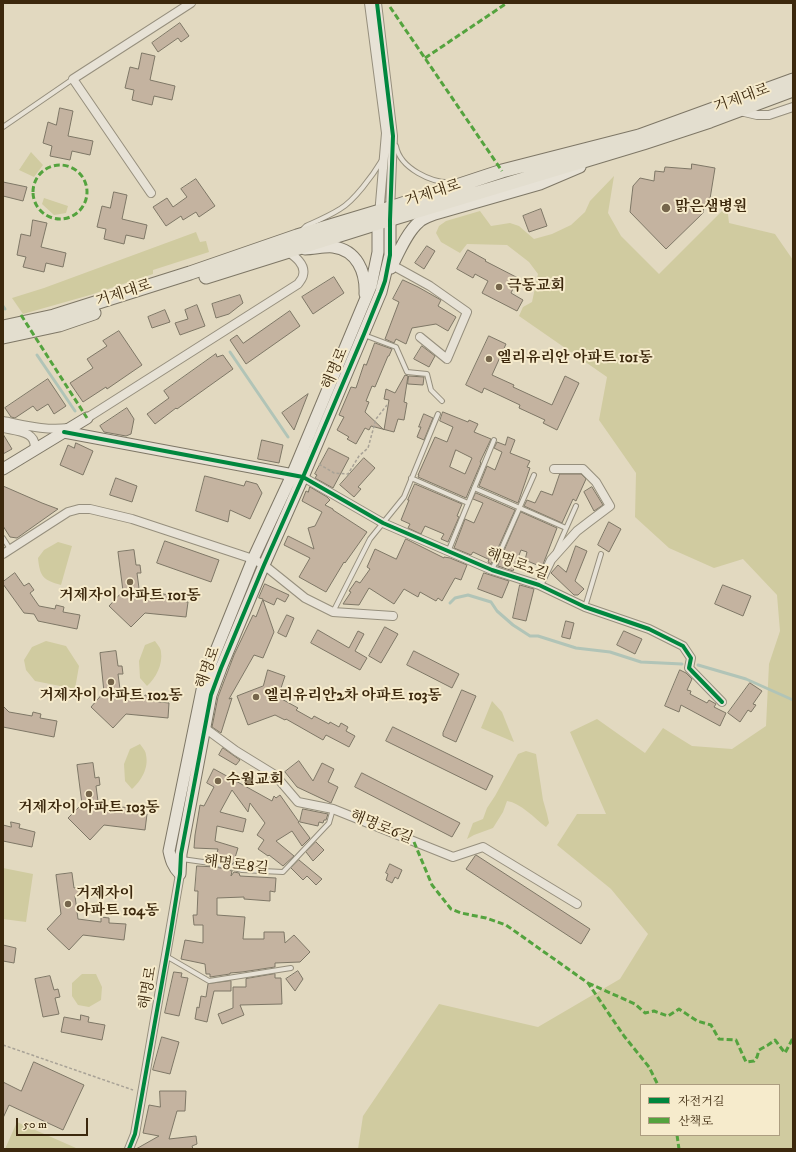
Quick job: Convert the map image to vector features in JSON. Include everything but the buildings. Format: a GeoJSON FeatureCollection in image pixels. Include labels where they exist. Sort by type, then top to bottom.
{"type":"FeatureCollection","features":[{"type":"Feature","properties":{"kind":"main road","name":"거제대로"},"geometry":{"type":"LineString","coordinates":[[3,337],[59,325],[287,251],[483,177],[639,136],[793,80]]}},
{"type":"Feature","properties":{"kind":"main road","name":"거제대로"},"geometry":{"type":"LineString","coordinates":[[3,328],[54,316],[182,275],[296,236],[384,215],[605,156],[703,124],[793,90]]}},
{"type":"Feature","properties":{"kind":"street"},"geometry":{"type":"LineString","coordinates":[[151,193],[73,79],[191,3]]}},
{"type":"Feature","properties":{"kind":"street"},"geometry":{"type":"LineString","coordinates":[[369,3],[386,133],[384,156],[384,215]]}},
{"type":"Feature","properties":{"kind":"street"},"geometry":{"type":"LineString","coordinates":[[376,3],[393,136],[384,215]]}},
{"type":"Feature","properties":{"kind":"street"},"geometry":{"type":"LineString","coordinates":[[737,111],[757,116],[769,115],[793,107]]}},
{"type":"Feature","properties":{"kind":"street"},"geometry":{"type":"LineString","coordinates":[[385,281],[411,230],[418,222],[435,214],[540,184],[605,156]]}},
{"type":"Feature","properties":{"kind":"street","name":"해명로"},"geometry":{"type":"LineString","coordinates":[[129,1149],[135,1134],[180,874],[181,859],[211,696],[221,668],[364,334],[385,281],[390,255],[384,215]]}},
{"type":"Feature","properties":{"kind":"street","name":"해명로"},"geometry":{"type":"LineString","coordinates":[[180,874],[173,864],[169,851],[195,720],[210,662],[253,559],[292,475],[365,302],[371,286],[384,215]]}},
{"type":"Feature","properties":{"kind":"street"},"geometry":{"type":"LineString","coordinates":[[287,251],[333,247],[347,251],[357,260],[363,273],[366,286],[365,302]]}},
{"type":"Feature","properties":{"kind":"street"},"geometry":{"type":"LineString","coordinates":[[3,469],[87,418],[298,284],[304,275],[303,266],[297,258],[287,251]]}},
{"type":"Feature","properties":{"kind":"street"},"geometry":{"type":"LineString","coordinates":[[392,265],[430,286],[467,312],[447,359],[420,337]]}},
{"type":"Feature","properties":{"kind":"street"},"geometry":{"type":"LineString","coordinates":[[3,421],[67,430],[303,477]]}},
{"type":"Feature","properties":{"kind":"street"},"geometry":{"type":"LineString","coordinates":[[3,428],[24,432],[30,435],[35,441],[34,451]]}},
{"type":"Feature","properties":{"kind":"street"},"geometry":{"type":"LineString","coordinates":[[539,585],[552,560],[577,531],[610,506],[596,482],[583,469],[554,469]]}},
{"type":"Feature","properties":{"kind":"street","name":"해명로2길"},"geometry":{"type":"LineString","coordinates":[[303,477],[382,523],[492,570],[539,585],[585,607],[649,629],[683,646],[691,658],[689,668],[722,702]]}},
{"type":"Feature","properties":{"kind":"street"},"geometry":{"type":"LineString","coordinates":[[7,552],[68,512],[79,509],[90,510],[132,519],[253,559],[305,598],[332,612],[393,616]]}},
{"type":"Feature","properties":{"kind":"street","name":"해명로6길"},"geometry":{"type":"LineString","coordinates":[[195,720],[236,751],[275,775],[298,802],[333,809],[453,857],[483,847],[577,904]]}},
{"type":"Feature","properties":{"kind":"lane"},"geometry":{"type":"LineString","coordinates":[[3,127],[73,79]]}},
{"type":"Feature","properties":{"kind":"lane"},"geometry":{"type":"LineString","coordinates":[[393,136],[397,151],[403,160],[418,173],[426,177],[434,180],[451,182],[468,178],[483,177]]}},
{"type":"Feature","properties":{"kind":"lane"},"geometry":{"type":"LineString","coordinates":[[296,236],[306,226],[340,209],[349,202],[376,170],[384,156]]}},
{"type":"Feature","properties":{"kind":"lane"},"geometry":{"type":"LineString","coordinates":[[364,334],[396,347],[408,372],[427,374],[431,390],[442,401]]}},
{"type":"Feature","properties":{"kind":"lane"},"geometry":{"type":"LineString","coordinates":[[332,612],[370,539],[404,498],[438,414]]}},
{"type":"Feature","properties":{"kind":"lane"},"geometry":{"type":"LineString","coordinates":[[448,552],[494,440]]}},
{"type":"Feature","properties":{"kind":"lane"},"geometry":{"type":"LineString","coordinates":[[492,570],[534,475]]}},
{"type":"Feature","properties":{"kind":"lane"},"geometry":{"type":"LineString","coordinates":[[411,478],[468,503]]}},
{"type":"Feature","properties":{"kind":"lane"},"geometry":{"type":"LineString","coordinates":[[474,488],[566,528]]}},
{"type":"Feature","properties":{"kind":"lane"},"geometry":{"type":"LineString","coordinates":[[552,560],[576,506]]}},
{"type":"Feature","properties":{"kind":"lane"},"geometry":{"type":"LineString","coordinates":[[3,538],[7,552]]}},
{"type":"Feature","properties":{"kind":"lane"},"geometry":{"type":"LineString","coordinates":[[585,607],[600,554]]}},
{"type":"Feature","properties":{"kind":"lane","name":"해명로8길"},"geometry":{"type":"LineString","coordinates":[[181,859],[217,864],[242,870],[283,872],[329,823],[333,809]]}},
{"type":"Feature","properties":{"kind":"lane"},"geometry":{"type":"LineString","coordinates":[[166,956],[209,981],[291,968]]}},
{"type":"Feature","properties":{"kind":"path"},"geometry":{"type":"LineString","coordinates":[[318,464],[334,473],[348,474],[359,456],[368,448],[376,419],[387,405]]}},
{"type":"Feature","properties":{"kind":"path"},"geometry":{"type":"LineString","coordinates":[[3,1045],[142,1093]]}},
{"type":"Feature","properties":{"kind":"shaded area"},"geometry":{"type":"Polygon","coordinates":[[[31,152],[43,165],[34,177],[19,170],[31,152]]]}},
{"type":"Feature","properties":{"kind":"shaded area"},"geometry":{"type":"Polygon","coordinates":[[[614,176],[608,213],[621,236],[659,274],[727,206],[729,223],[775,234],[793,260],[793,1149],[358,1149],[363,1116],[439,1004],[538,1027],[620,979],[648,934],[611,889],[557,845],[577,814],[606,814],[570,732],[597,719],[645,753],[663,728],[692,746],[732,749],[766,726],[769,664],[780,631],[777,595],[743,559],[714,568],[669,548],[635,517],[636,473],[599,420],[607,377],[519,316],[523,307],[532,302],[538,274],[529,262],[507,245],[467,244],[460,253],[441,242],[436,233],[439,226],[446,221],[480,211],[491,226],[510,223],[519,226],[534,239],[552,234],[571,225],[585,212],[590,201],[614,176]]]}},
{"type":"Feature","properties":{"kind":"shaded area"},"geometry":{"type":"Polygon","coordinates":[[[44,198],[68,206],[66,213],[54,215],[42,204],[44,198]]]}},
{"type":"Feature","properties":{"kind":"shaded area"},"geometry":{"type":"Polygon","coordinates":[[[196,232],[200,242],[206,241],[209,252],[153,270],[153,274],[90,295],[23,314],[12,298],[44,288],[196,232]]]}},
{"type":"Feature","properties":{"kind":"shaded area"},"geometry":{"type":"Polygon","coordinates":[[[58,542],[72,546],[61,585],[46,579],[41,574],[38,558],[44,550],[58,542]]]}},
{"type":"Feature","properties":{"kind":"shaded area"},"geometry":{"type":"Polygon","coordinates":[[[46,641],[66,646],[79,666],[75,689],[35,681],[26,670],[24,660],[32,647],[46,641]]]}},
{"type":"Feature","properties":{"kind":"shaded area"},"geometry":{"type":"Polygon","coordinates":[[[155,641],[161,651],[161,661],[156,675],[147,686],[140,678],[139,661],[145,645],[155,641]]]}},
{"type":"Feature","properties":{"kind":"shaded area"},"geometry":{"type":"Polygon","coordinates":[[[492,701],[502,712],[514,742],[481,728],[492,701]]]}},
{"type":"Feature","properties":{"kind":"shaded area"},"geometry":{"type":"Polygon","coordinates":[[[140,744],[145,751],[147,760],[144,774],[132,789],[125,781],[124,764],[130,749],[140,744]]]}},
{"type":"Feature","properties":{"kind":"shaded area"},"geometry":{"type":"Polygon","coordinates":[[[526,751],[536,754],[543,800],[549,823],[546,827],[522,808],[512,802],[507,801],[503,812],[493,828],[467,839],[473,823],[483,819],[487,808],[518,754],[526,751]]]}},
{"type":"Feature","properties":{"kind":"shaded area"},"geometry":{"type":"Polygon","coordinates":[[[3,868],[33,874],[26,922],[3,919],[3,868]]]}},
{"type":"Feature","properties":{"kind":"shaded area"},"geometry":{"type":"Polygon","coordinates":[[[82,974],[96,974],[102,987],[101,1000],[89,1007],[78,1005],[72,996],[72,983],[82,974]]]}},
{"type":"Feature","properties":{"kind":"shaded area"},"geometry":{"type":"Polygon","coordinates":[[[17,1122],[76,1148],[76,1149],[5,1149],[17,1122]]]}},
{"type":"Feature","properties":{"kind":"waterway"},"geometry":{"type":"LineString","coordinates":[[230,352],[288,437]]}},
{"type":"Feature","properties":{"kind":"waterway"},"geometry":{"type":"LineString","coordinates":[[37,355],[75,411]]}},
{"type":"Feature","properties":{"kind":"waterway"},"geometry":{"type":"LineString","coordinates":[[450,603],[455,598],[468,595],[491,602],[497,611],[513,625],[530,636],[538,636],[576,648],[610,652],[641,662],[682,664]]}},
{"type":"Feature","properties":{"kind":"waterway"},"geometry":{"type":"LineString","coordinates":[[698,665],[746,679],[793,700]]}},
{"type":"Feature","properties":{"kind":"marked path"},"geometry":{"type":"LineString","coordinates":[[425,58],[507,3]]}},
{"type":"Feature","properties":{"kind":"marked path"},"geometry":{"type":"LineString","coordinates":[[390,7],[502,171]]}},
{"type":"Feature","properties":{"kind":"marked path"},"geometry":{"type":"LineString","coordinates":[[55,165],[65,165],[75,169],[83,177],[87,187],[87,192],[87,197],[83,207],[75,215],[65,219],[55,219],[45,215],[37,207],[33,197],[33,187],[37,177],[45,169],[55,165]]}},
{"type":"Feature","properties":{"kind":"marked path"},"geometry":{"type":"LineString","coordinates":[[21,315],[87,418]]}},
{"type":"Feature","properties":{"kind":"marked path"},"geometry":{"type":"LineString","coordinates":[[414,842],[432,885],[451,909],[506,925],[588,983],[624,1036],[649,1067],[658,1084]]}},
{"type":"Feature","properties":{"kind":"marked path"},"geometry":{"type":"LineString","coordinates":[[588,983],[635,1004],[645,1013],[654,1011],[668,1016],[679,1009],[697,1021],[711,1025],[719,1039],[736,1040],[746,1062],[754,1061],[759,1050],[775,1040],[785,1053],[793,1038]]}},
{"type":"Feature","properties":{"kind":"marked path"},"geometry":{"type":"LineString","coordinates":[[677,1136],[679,1149]]}},
{"type":"Feature","properties":{"kind":"cycle path"},"geometry":{"type":"LineString","coordinates":[[129,1149],[135,1134],[169,943],[180,874],[181,854],[211,695],[264,565],[364,334],[385,281],[390,255],[393,136],[377,3]]}},
{"type":"Feature","properties":{"kind":"cycle path"},"geometry":{"type":"LineString","coordinates":[[64,432],[303,477],[383,523],[492,570],[539,585],[585,607],[649,629],[683,646],[691,658],[689,668],[722,702]]}},
{"type":"Feature","properties":{"kind":"place","name":"맑은샘병원"},"geometry":{"type":"Point","coordinates":[666,208]}},
{"type":"Feature","properties":{"kind":"place","name":"극동교회"},"geometry":{"type":"Point","coordinates":[499,287]}},
{"type":"Feature","properties":{"kind":"place","name":"엘리유리안 아파트 101동"},"geometry":{"type":"Point","coordinates":[489,359]}},
{"type":"Feature","properties":{"kind":"place","name":"거제자이 아파트 101동"},"geometry":{"type":"Point","coordinates":[130,582]}},
{"type":"Feature","properties":{"kind":"place","name":"거제자이 아파트 102동"},"geometry":{"type":"Point","coordinates":[111,682]}},
{"type":"Feature","properties":{"kind":"place","name":"엘리유리안2차 아파트 103동"},"geometry":{"type":"Point","coordinates":[256,697]}},
{"type":"Feature","properties":{"kind":"place","name":"수월교회"},"geometry":{"type":"Point","coordinates":[218,781]}},
{"type":"Feature","properties":{"kind":"place","name":"거제자이 아파트 103동"},"geometry":{"type":"Point","coordinates":[89,794]}},
{"type":"Feature","properties":{"kind":"place","name":"거제자이 아파트 104동"},"geometry":{"type":"Point","coordinates":[68,904]}}]}
